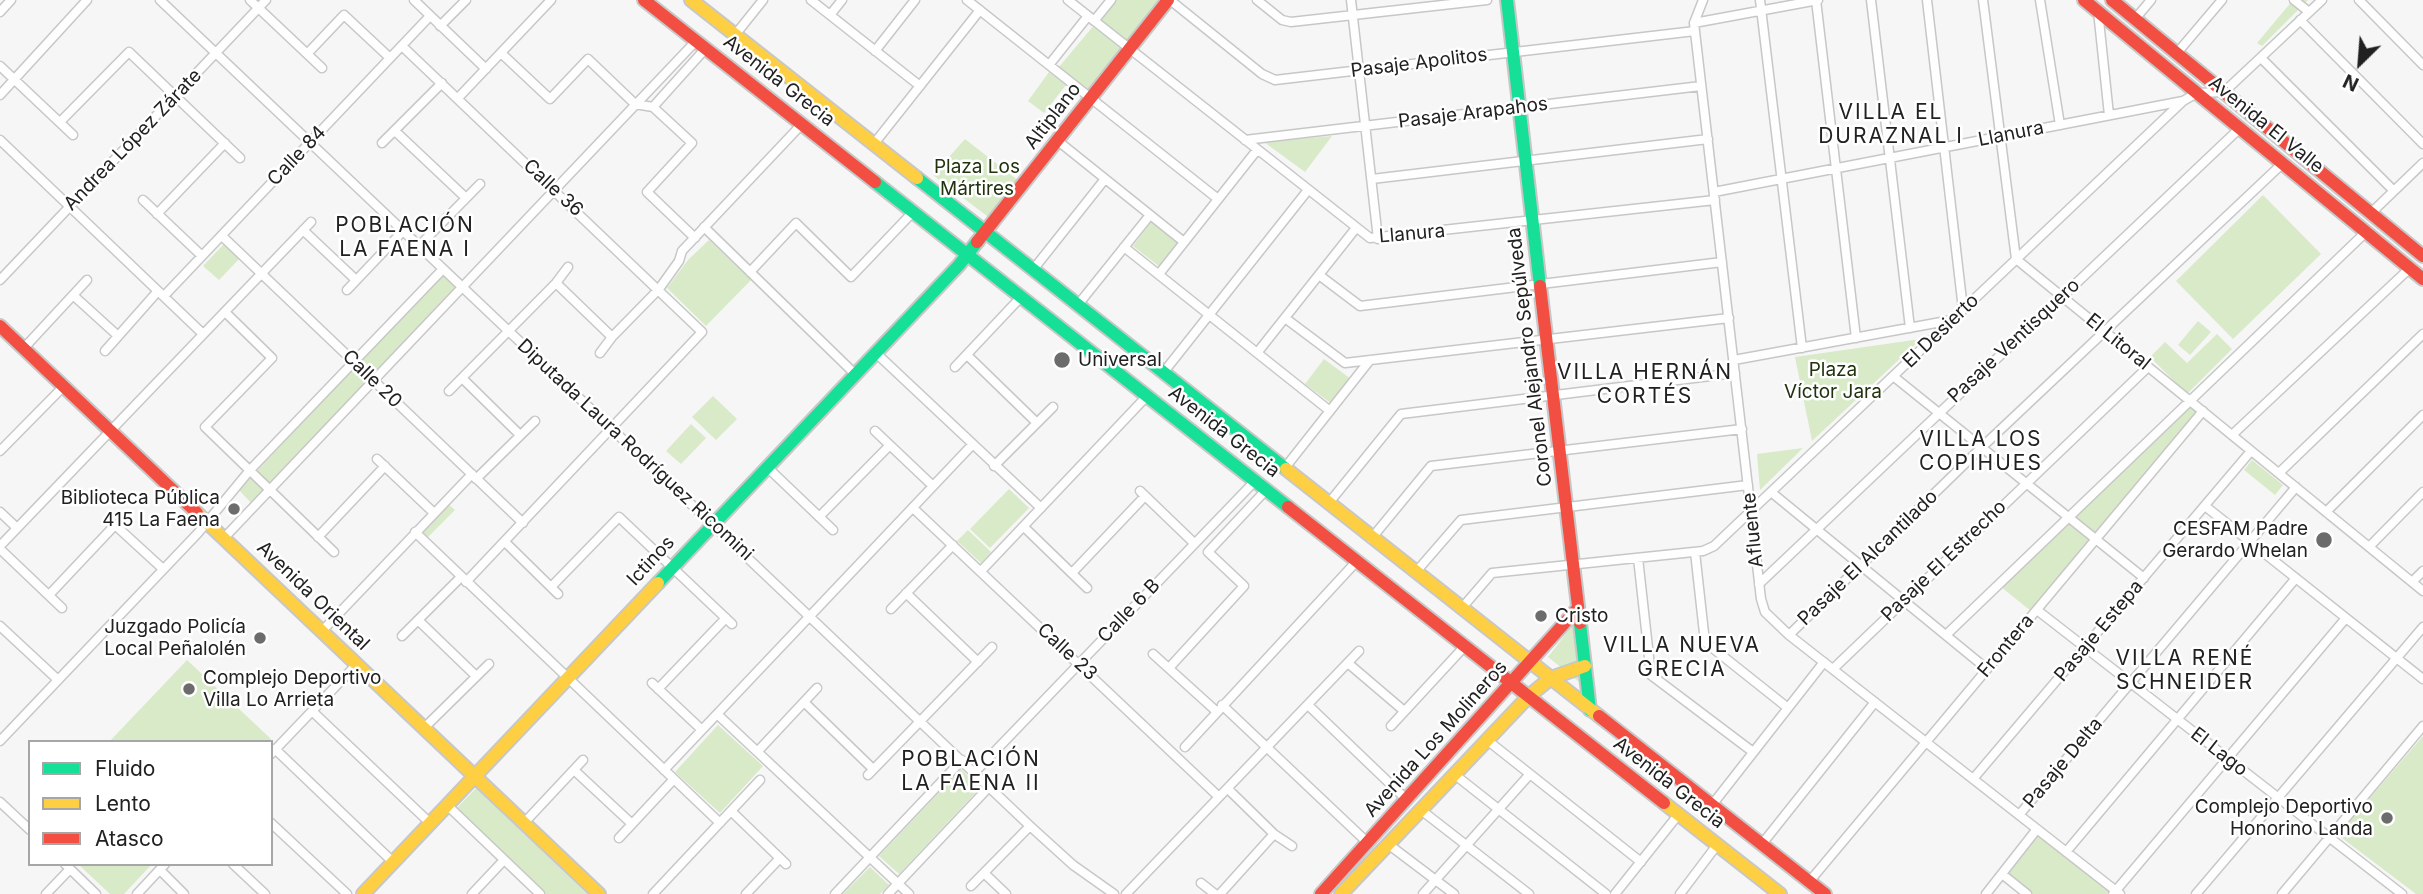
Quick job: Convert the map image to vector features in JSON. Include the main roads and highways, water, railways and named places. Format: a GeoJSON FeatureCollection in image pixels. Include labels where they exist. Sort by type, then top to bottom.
{"type":"FeatureCollection","features":[{"type":"Feature","properties":{"kind":"main road","name":"Avenida Grecia"},"geometry":{"type":"LineString","coordinates":[[644,0],[1717,845],[1772,892]]}},
{"type":"Feature","properties":{"kind":"main road","name":"Avenida Grecia"},"geometry":{"type":"LineString","coordinates":[[691,0],[1371,539],[1825,894]]}},
{"type":"Feature","properties":{"kind":"main road","name":"Altiplano"},"geometry":{"type":"LineString","coordinates":[[968,255],[1169,0]]}},
{"type":"Feature","properties":{"kind":"main road","name":"Coronel Alejandro Sepúlveda"},"geometry":{"type":"LineString","coordinates":[[1507,0],[1590,709]]}},
{"type":"Feature","properties":{"kind":"main road","name":"Avenida El Valle"},"geometry":{"type":"LineString","coordinates":[[2084,0],[2423,279]]}},
{"type":"Feature","properties":{"kind":"main road","name":"Avenida El Valle"},"geometry":{"type":"LineString","coordinates":[[2112,0],[2421,250]]}},
{"type":"Feature","properties":{"kind":"main road","name":"Ictinos"},"geometry":{"type":"LineString","coordinates":[[363,894],[968,255]]}},
{"type":"Feature","properties":{"kind":"main road","name":"Avenida Oriental"},"geometry":{"type":"LineString","coordinates":[[0,326],[599,894]]}},
{"type":"Feature","properties":{"kind":"main road","name":"Avenida Los Molineros"},"geometry":{"type":"LineString","coordinates":[[1321,894],[1578,608]]}},
{"type":"Feature","properties":{"kind":"main road","name":"Avenida Los Molineros"},"geometry":{"type":"LineString","coordinates":[[1341,894],[1528,696],[1550,678],[1585,666]]}},
{"type":"Feature","properties":{"kind":"place","name":"Universal"},"geometry":{"type":"Point","coordinates":[1062,360]}},
{"type":"Feature","properties":{"kind":"place","name":"Biblioteca Pública 415 La Faena"},"geometry":{"type":"Point","coordinates":[234,509]}},
{"type":"Feature","properties":{"kind":"place","name":"CESFAM Padre Gerardo Whelan"},"geometry":{"type":"Point","coordinates":[2324,540]}},
{"type":"Feature","properties":{"kind":"place","name":"Cristo"},"geometry":{"type":"Point","coordinates":[1541,616]}},
{"type":"Feature","properties":{"kind":"place","name":"Juzgado Policía Local Peñalolén"},"geometry":{"type":"Point","coordinates":[260,638]}},
{"type":"Feature","properties":{"kind":"place","name":"Complejo Deportivo Villa Lo Arrieta"},"geometry":{"type":"Point","coordinates":[189,689]}},
{"type":"Feature","properties":{"kind":"place","name":"Complejo Deportivo Honorino Landa"},"geometry":{"type":"Point","coordinates":[2387,818]}},
{"type":"Feature","properties":{"kind":"district","name":"VILLA EL DURAZNAL I"},"geometry":{"type":"Point","coordinates":[1891,125]}},
{"type":"Feature","properties":{"kind":"district","name":"POBLACIÓN LA FAENA I"},"geometry":{"type":"Point","coordinates":[405,238]}},
{"type":"Feature","properties":{"kind":"district","name":"VILLA HERNÁN CORTÉS"},"geometry":{"type":"Point","coordinates":[1645,385]}},
{"type":"Feature","properties":{"kind":"district","name":"VILLA LOS COPIHUES"},"geometry":{"type":"Point","coordinates":[1981,452]}},
{"type":"Feature","properties":{"kind":"district","name":"VILLA NUEVA GRECIA"},"geometry":{"type":"Point","coordinates":[1682,658]}},
{"type":"Feature","properties":{"kind":"district","name":"VILLA RENÉ SCHNEIDER"},"geometry":{"type":"Point","coordinates":[2185,671]}},
{"type":"Feature","properties":{"kind":"district","name":"POBLACIÓN LA FAENA II"},"geometry":{"type":"Point","coordinates":[971,772]}},
{"type":"Feature","properties":{"kind":"park label","name":"Plaza Los Mártires"},"geometry":{"type":"Point","coordinates":[977,178]}},
{"type":"Feature","properties":{"kind":"park label","name":"Plaza Víctor Jara"},"geometry":{"type":"Point","coordinates":[1833,381]}}]}
